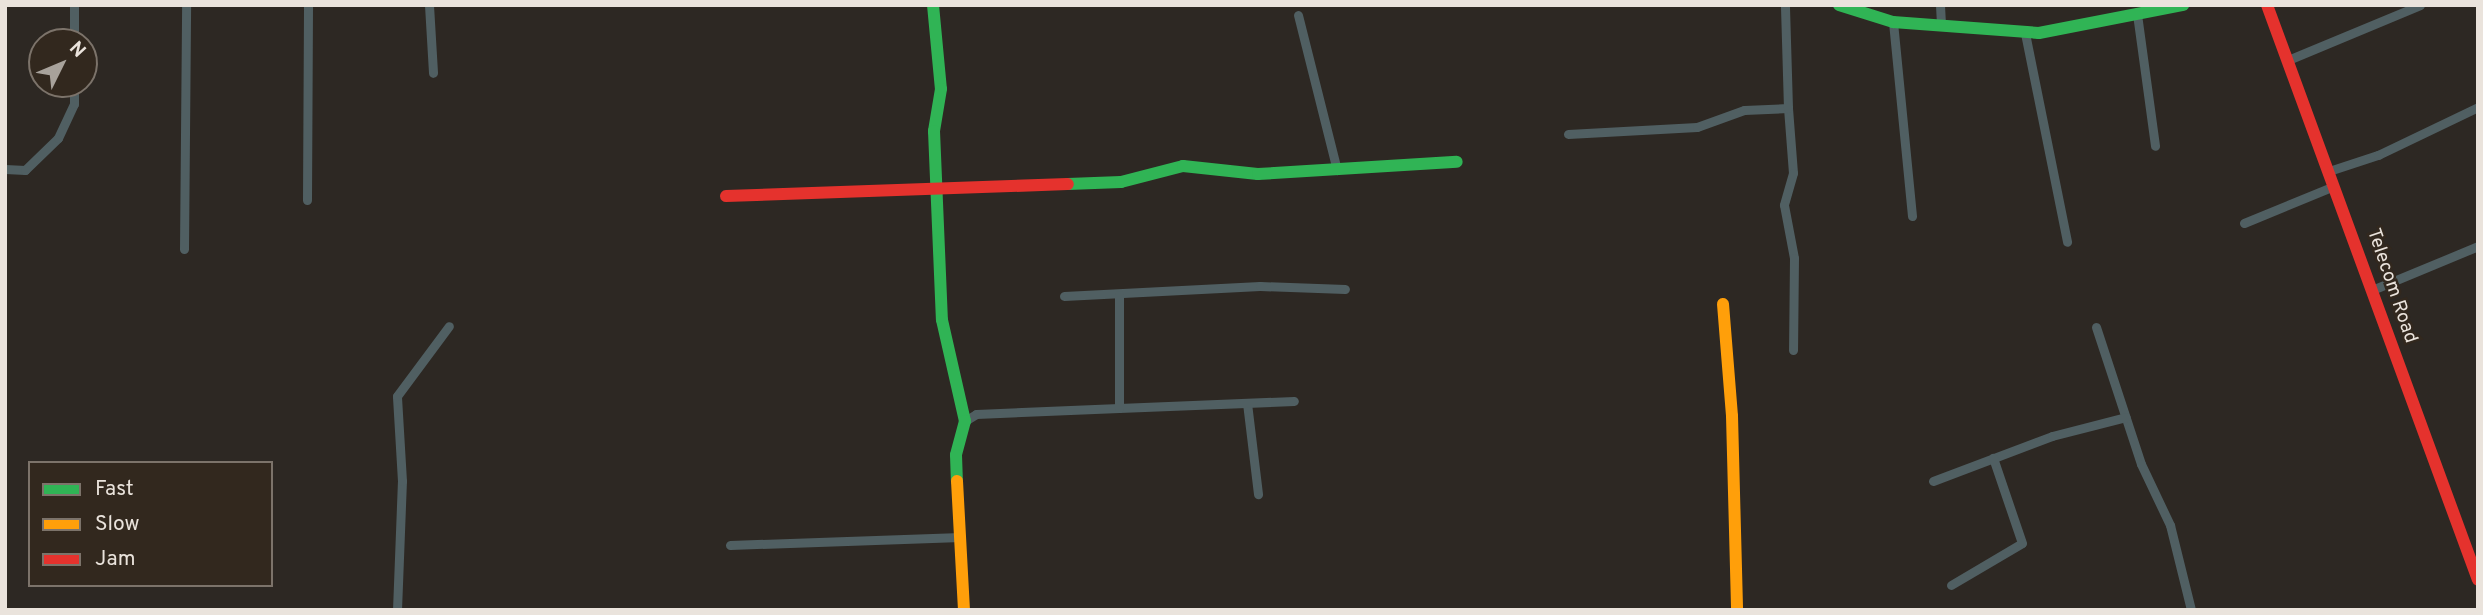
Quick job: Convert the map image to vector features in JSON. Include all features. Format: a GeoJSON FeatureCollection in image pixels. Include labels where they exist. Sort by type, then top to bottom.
{"type":"FeatureCollection","features":[{"type":"Feature","properties":{"kind":"street"},"geometry":{"type":"LineString","coordinates":[[74,5],[74,28]]}},
{"type":"Feature","properties":{"kind":"street"},"geometry":{"type":"LineString","coordinates":[[184,249],[186,5]]}},
{"type":"Feature","properties":{"kind":"street"},"geometry":{"type":"LineString","coordinates":[[307,200],[308,5]]}},
{"type":"Feature","properties":{"kind":"street"},"geometry":{"type":"LineString","coordinates":[[429,5],[433,73]]}},
{"type":"Feature","properties":{"kind":"street"},"geometry":{"type":"LineString","coordinates":[[933,5],[940,89],[934,131],[942,320],[965,421],[956,455],[964,610]]}},
{"type":"Feature","properties":{"kind":"street"},"geometry":{"type":"LineString","coordinates":[[1785,5],[1793,173],[1784,205],[1794,258],[1793,350]]}},
{"type":"Feature","properties":{"kind":"street"},"geometry":{"type":"LineString","coordinates":[[1839,5],[1893,22],[1941,23],[2025,33],[2183,5]]}},
{"type":"Feature","properties":{"kind":"street"},"geometry":{"type":"LineString","coordinates":[[1940,5],[1941,23]]}},
{"type":"Feature","properties":{"kind":"street","name":"Telecom Road"},"geometry":{"type":"LineString","coordinates":[[2267,5],[2478,580]]}},
{"type":"Feature","properties":{"kind":"street"},"geometry":{"type":"LineString","coordinates":[[2288,60],[2420,5]]}},
{"type":"Feature","properties":{"kind":"street"},"geometry":{"type":"LineString","coordinates":[[2137,14],[2155,146]]}},
{"type":"Feature","properties":{"kind":"street"},"geometry":{"type":"LineString","coordinates":[[1298,15],[1337,170]]}},
{"type":"Feature","properties":{"kind":"street"},"geometry":{"type":"LineString","coordinates":[[1893,22],[1912,216]]}},
{"type":"Feature","properties":{"kind":"street"},"geometry":{"type":"LineString","coordinates":[[2025,33],[2067,242]]}},
{"type":"Feature","properties":{"kind":"street"},"geometry":{"type":"LineString","coordinates":[[5,169],[25,170],[58,138],[74,104],[74,98]]}},
{"type":"Feature","properties":{"kind":"street"},"geometry":{"type":"LineString","coordinates":[[2329,171],[2378,155],[2478,107]]}},
{"type":"Feature","properties":{"kind":"street"},"geometry":{"type":"LineString","coordinates":[[1568,134],[1697,127],[1744,110],[1788,108]]}},
{"type":"Feature","properties":{"kind":"street"},"geometry":{"type":"LineString","coordinates":[[726,196],[1121,182],[1183,166],[1258,174],[1457,162]]}},
{"type":"Feature","properties":{"kind":"street"},"geometry":{"type":"LineString","coordinates":[[2244,223],[2334,186]]}},
{"type":"Feature","properties":{"kind":"street"},"geometry":{"type":"LineString","coordinates":[[2372,290],[2478,246]]}},
{"type":"Feature","properties":{"kind":"street"},"geometry":{"type":"LineString","coordinates":[[1064,296],[1260,286],[1345,289]]}},
{"type":"Feature","properties":{"kind":"street"},"geometry":{"type":"LineString","coordinates":[[1119,295],[1119,408]]}},
{"type":"Feature","properties":{"kind":"street"},"geometry":{"type":"LineString","coordinates":[[1723,304],[1732,416],[1737,610]]}},
{"type":"Feature","properties":{"kind":"street"},"geometry":{"type":"LineString","coordinates":[[397,610],[402,481],[397,396],[449,326]]}},
{"type":"Feature","properties":{"kind":"street"},"geometry":{"type":"LineString","coordinates":[[2096,327],[2141,464],[2170,525],[2191,610]]}},
{"type":"Feature","properties":{"kind":"street"},"geometry":{"type":"LineString","coordinates":[[965,421],[976,414],[1294,401]]}},
{"type":"Feature","properties":{"kind":"street"},"geometry":{"type":"LineString","coordinates":[[1247,403],[1258,494]]}},
{"type":"Feature","properties":{"kind":"street"},"geometry":{"type":"LineString","coordinates":[[1933,481],[2102,420],[2126,417]]}},
{"type":"Feature","properties":{"kind":"street"},"geometry":{"type":"LineString","coordinates":[[1951,585],[2022,544],[1993,458]]}},
{"type":"Feature","properties":{"kind":"street"},"geometry":{"type":"LineString","coordinates":[[730,545],[961,537]]}},
{"type":"Feature","properties":{"kind":"traffic: fast"},"geometry":{"type":"LineString","coordinates":[[933,5],[941,89],[934,131],[942,320],[965,421],[956,455],[957,481]]}},
{"type":"Feature","properties":{"kind":"traffic: fast"},"geometry":{"type":"LineString","coordinates":[[1839,5],[1893,22],[2039,33],[2183,5]]}},
{"type":"Feature","properties":{"kind":"traffic: fast"},"geometry":{"type":"LineString","coordinates":[[1068,184],[1121,182],[1183,166],[1258,174],[1457,162]]}},
{"type":"Feature","properties":{"kind":"traffic: slow"},"geometry":{"type":"LineString","coordinates":[[1723,304],[1732,416],[1737,610]]}},
{"type":"Feature","properties":{"kind":"traffic: slow"},"geometry":{"type":"LineString","coordinates":[[957,481],[964,610]]}},
{"type":"Feature","properties":{"kind":"traffic: jam"},"geometry":{"type":"LineString","coordinates":[[2267,5],[2478,580]]}},
{"type":"Feature","properties":{"kind":"traffic: jam"},"geometry":{"type":"LineString","coordinates":[[726,196],[1068,184]]}}]}
